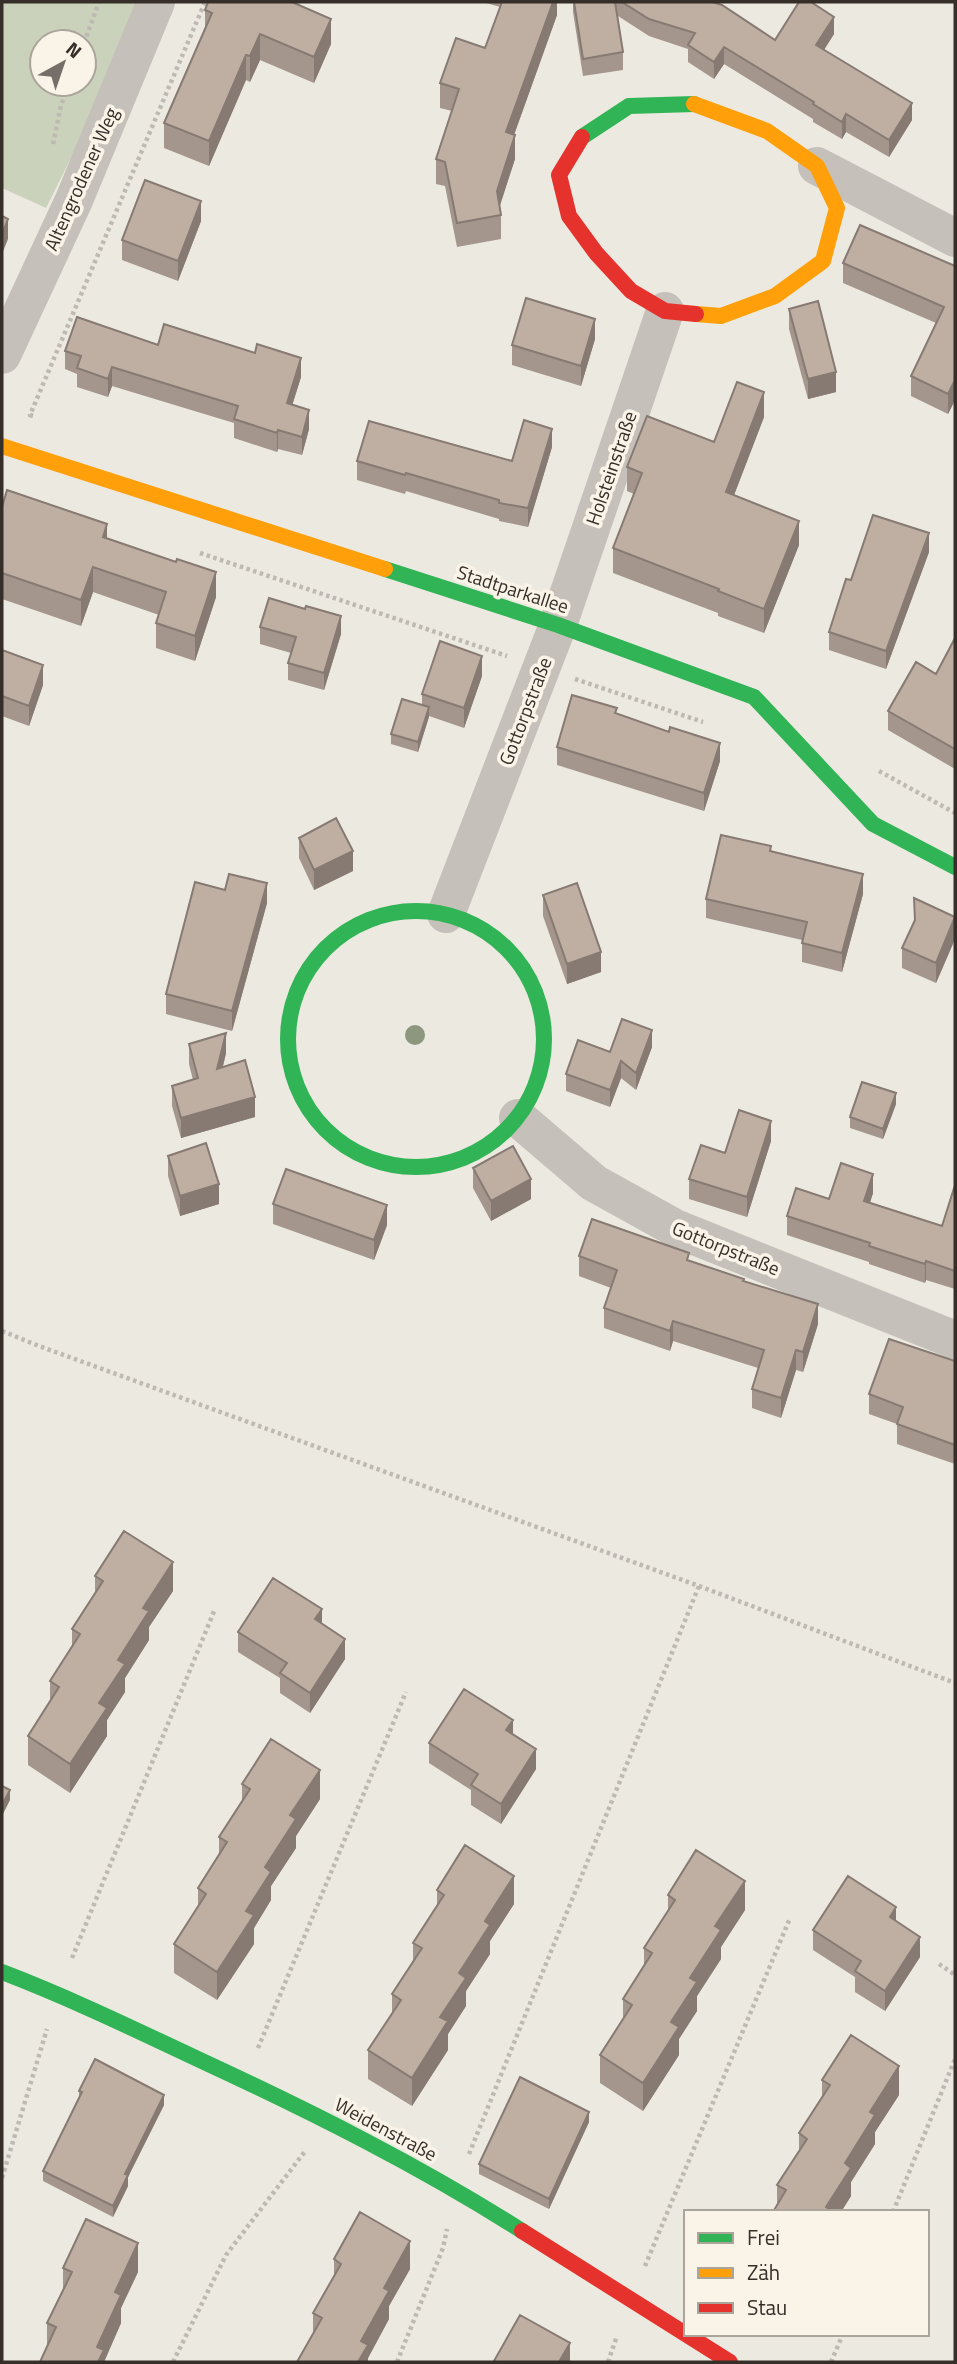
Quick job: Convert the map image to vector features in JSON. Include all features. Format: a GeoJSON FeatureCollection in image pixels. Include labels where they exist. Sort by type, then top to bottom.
{"type":"FeatureCollection","features":[{"type":"Feature","properties":{"kind":"street","name":"Altengrodener Weg"},"geometry":{"type":"LineString","coordinates":[[2,355],[74,200],[156,2]]}},
{"type":"Feature","properties":{"kind":"street"},"geometry":{"type":"LineString","coordinates":[[817,166],[837,208],[823,261],[775,296],[721,316],[665,311],[631,291],[596,253],[569,216],[559,175],[584,134],[629,106],[694,104],[767,131],[817,166],[955,238]]}},
{"type":"Feature","properties":{"kind":"street","name":"Holsteinstraße"},"geometry":{"type":"LineString","coordinates":[[558,625],[665,311]]}},
{"type":"Feature","properties":{"kind":"street","name":"Stadtparkallee"},"geometry":{"type":"LineString","coordinates":[[2,446],[558,625],[754,697],[873,824],[955,867]]}},
{"type":"Feature","properties":{"kind":"street","name":"Gottorpstraße"},"geometry":{"type":"LineString","coordinates":[[446,914],[558,625]]}},
{"type":"Feature","properties":{"kind":"street"},"geometry":{"type":"LineString","coordinates":[[404,911],[446,914],[485,931],[517,960],[537,997],[545,1039],[538,1081],[518,1118],[487,1147],[448,1164],[406,1168],[364,1158],[329,1135],[303,1101],[289,1061],[288,1018],[302,978],[328,945],[363,921],[404,911]]}},
{"type":"Feature","properties":{"kind":"street","name":"Gottorpstraße"},"geometry":{"type":"LineString","coordinates":[[518,1118],[594,1183],[677,1229],[955,1340]]}},
{"type":"Feature","properties":{"kind":"street","name":"Weidenstraße"},"geometry":{"type":"LineString","coordinates":[[2,1972],[58,1993],[328,2121],[456,2189],[684,2333]]}},
{"type":"Feature","properties":{"kind":"street","name":"Weidenstraße"},"geometry":{"type":"LineString","coordinates":[[688,2336],[730,2362]]}},
{"type":"Feature","properties":{"kind":"path"},"geometry":{"type":"LineString","coordinates":[[89,28],[99,2]]}},
{"type":"Feature","properties":{"kind":"path"},"geometry":{"type":"LineString","coordinates":[[44,419],[30,415],[205,2]]}},
{"type":"Feature","properties":{"kind":"path"},"geometry":{"type":"LineString","coordinates":[[199,553],[707,723]]}},
{"type":"Feature","properties":{"kind":"path"},"geometry":{"type":"LineString","coordinates":[[876,769],[955,813]]}},
{"type":"Feature","properties":{"kind":"path"},"geometry":{"type":"LineString","coordinates":[[2,1331],[699,1586],[955,1683]]}},
{"type":"Feature","properties":{"kind":"path"},"geometry":{"type":"LineString","coordinates":[[397,2362],[443,2248],[456,2189],[640,1726],[699,1586]]}},
{"type":"Feature","properties":{"kind":"path"},"geometry":{"type":"LineString","coordinates":[[2,2178],[58,1993],[215,1609]]}},
{"type":"Feature","properties":{"kind":"path"},"geometry":{"type":"LineString","coordinates":[[244,2081],[406,1692]]}},
{"type":"Feature","properties":{"kind":"path"},"geometry":{"type":"LineString","coordinates":[[630,2300],[790,1918]]}},
{"type":"Feature","properties":{"kind":"path"},"geometry":{"type":"LineString","coordinates":[[939,1964],[955,1975]]}},
{"type":"Feature","properties":{"kind":"path"},"geometry":{"type":"LineString","coordinates":[[894,2210],[955,2059]]}},
{"type":"Feature","properties":{"kind":"path"},"geometry":{"type":"LineString","coordinates":[[173,2362],[226,2255],[328,2121]]}},
{"type":"Feature","properties":{"kind":"path"},"geometry":{"type":"LineString","coordinates":[[831,2362],[842,2336]]}},
{"type":"Feature","properties":{"kind":"green space"},"geometry":{"type":"Polygon","coordinates":[[[2,2],[149,2],[46,208],[2,188],[2,2]]]}},
{"type":"Feature","properties":{"kind":"building"},"geometry":{"type":"Polygon","coordinates":[[[208,2],[292,2],[331,19],[314,57],[260,34],[250,56],[246,55],[209,141],[164,123],[212,13],[205,10],[208,2]]]}},
{"type":"Feature","properties":{"kind":"building"},"geometry":{"type":"Polygon","coordinates":[[[502,2],[553,2],[506,132],[515,135],[497,191],[501,215],[457,223],[445,162],[436,159],[459,89],[440,83],[456,38],[485,48],[502,2]]]}},
{"type":"Feature","properties":{"kind":"building"},"geometry":{"type":"Polygon","coordinates":[[[574,2],[615,2],[623,52],[583,59],[574,2]]]}},
{"type":"Feature","properties":{"kind":"building"},"geometry":{"type":"Polygon","coordinates":[[[622,2],[712,2],[722,5],[775,40],[799,2],[811,2],[834,17],[816,45],[912,103],[889,140],[846,114],[842,122],[724,47],[714,62],[688,45],[695,33],[649,19],[622,2]]]}},
{"type":"Feature","properties":{"kind":"building"},"geometry":{"type":"Polygon","coordinates":[[[145,180],[201,201],[178,261],[122,240],[145,180]]]}},
{"type":"Feature","properties":{"kind":"building"},"geometry":{"type":"Polygon","coordinates":[[[2,216],[8,219],[2,234],[2,216]]]}},
{"type":"Feature","properties":{"kind":"building"},"geometry":{"type":"Polygon","coordinates":[[[860,225],[955,266],[955,380],[948,394],[911,376],[944,307],[843,263],[860,225]]]}},
{"type":"Feature","properties":{"kind":"building"},"geometry":{"type":"Polygon","coordinates":[[[526,298],[595,319],[581,366],[512,345],[526,298]]]}},
{"type":"Feature","properties":{"kind":"building"},"geometry":{"type":"Polygon","coordinates":[[[818,301],[836,372],[808,379],[789,309],[818,301]]]}},
{"type":"Feature","properties":{"kind":"building"},"geometry":{"type":"Polygon","coordinates":[[[77,317],[158,345],[164,324],[255,353],[257,344],[301,358],[287,403],[309,410],[302,437],[278,430],[277,433],[234,419],[238,406],[112,367],[108,379],[77,368],[81,356],[65,351],[77,317]]]}},
{"type":"Feature","properties":{"kind":"building"},"geometry":{"type":"Polygon","coordinates":[[[737,382],[764,392],[726,492],[799,521],[764,609],[613,548],[642,473],[627,467],[647,416],[714,442],[737,382]]]}},
{"type":"Feature","properties":{"kind":"building"},"geometry":{"type":"Polygon","coordinates":[[[524,420],[552,429],[528,508],[499,503],[499,500],[357,461],[369,421],[512,461],[524,420]]]}},
{"type":"Feature","properties":{"kind":"building"},"geometry":{"type":"Polygon","coordinates":[[[7,490],[107,524],[103,537],[176,562],[177,559],[216,572],[195,636],[156,623],[166,592],[93,567],[81,600],[2,573],[2,507],[7,490]]]}},
{"type":"Feature","properties":{"kind":"building"},"geometry":{"type":"Polygon","coordinates":[[[873,515],[929,533],[886,651],[829,632],[846,579],[851,580],[873,515]]]}},
{"type":"Feature","properties":{"kind":"building"},"geometry":{"type":"Polygon","coordinates":[[[269,598],[341,616],[324,673],[288,663],[296,637],[260,627],[269,598]]]}},
{"type":"Feature","properties":{"kind":"building"},"geometry":{"type":"Polygon","coordinates":[[[955,638],[955,749],[888,711],[916,662],[936,674],[955,638]]]}},
{"type":"Feature","properties":{"kind":"building"},"geometry":{"type":"Polygon","coordinates":[[[440,641],[482,656],[464,708],[422,694],[440,641]]]}},
{"type":"Feature","properties":{"kind":"building"},"geometry":{"type":"Polygon","coordinates":[[[2,650],[43,665],[29,706],[2,696],[2,650]]]}},
{"type":"Feature","properties":{"kind":"building"},"geometry":{"type":"Polygon","coordinates":[[[572,695],[617,708],[615,713],[669,732],[670,727],[720,743],[704,793],[557,747],[572,695]]]}},
{"type":"Feature","properties":{"kind":"building"},"geometry":{"type":"Polygon","coordinates":[[[402,699],[429,707],[418,742],[391,734],[402,699]]]}},
{"type":"Feature","properties":{"kind":"building"},"geometry":{"type":"Polygon","coordinates":[[[336,818],[353,851],[314,870],[299,838],[336,818]]]}},
{"type":"Feature","properties":{"kind":"building"},"geometry":{"type":"Polygon","coordinates":[[[721,835],[771,846],[770,851],[863,874],[842,953],[802,943],[807,922],[706,899],[721,835]]]}},
{"type":"Feature","properties":{"kind":"building"},"geometry":{"type":"Polygon","coordinates":[[[229,874],[267,883],[232,1011],[166,994],[195,882],[225,890],[229,874]]]}},
{"type":"Feature","properties":{"kind":"building"},"geometry":{"type":"Polygon","coordinates":[[[577,883],[601,952],[567,964],[543,895],[577,883]]]}},
{"type":"Feature","properties":{"kind":"building"},"geometry":{"type":"Polygon","coordinates":[[[914,898],[955,917],[936,963],[902,948],[915,920],[914,898]]]}},
{"type":"Feature","properties":{"kind":"building"},"geometry":{"type":"Polygon","coordinates":[[[622,1019],[652,1030],[636,1073],[621,1061],[610,1090],[566,1074],[578,1040],[610,1052],[622,1019]]]}},
{"type":"Feature","properties":{"kind":"building"},"geometry":{"type":"Polygon","coordinates":[[[226,1033],[217,1069],[245,1060],[255,1097],[181,1118],[172,1086],[198,1078],[189,1044],[226,1033]]]}},
{"type":"Feature","properties":{"kind":"building"},"geometry":{"type":"Polygon","coordinates":[[[862,1082],[896,1093],[883,1129],[850,1117],[862,1082]]]}},
{"type":"Feature","properties":{"kind":"building"},"geometry":{"type":"Polygon","coordinates":[[[739,1110],[771,1121],[747,1197],[689,1179],[701,1145],[725,1153],[739,1110]]]}},
{"type":"Feature","properties":{"kind":"building"},"geometry":{"type":"Polygon","coordinates":[[[206,1143],[219,1184],[180,1196],[168,1156],[206,1143]]]}},
{"type":"Feature","properties":{"kind":"building"},"geometry":{"type":"Polygon","coordinates":[[[513,1146],[531,1179],[491,1201],[473,1168],[513,1146]]]}},
{"type":"Feature","properties":{"kind":"building"},"geometry":{"type":"Polygon","coordinates":[[[841,1163],[873,1174],[864,1201],[942,1226],[954,1188],[955,1271],[869,1246],[870,1243],[787,1216],[796,1188],[829,1199],[841,1163]]]}},
{"type":"Feature","properties":{"kind":"building"},"geometry":{"type":"Polygon","coordinates":[[[286,1169],[387,1205],[374,1240],[273,1204],[286,1169]]]}},
{"type":"Feature","properties":{"kind":"building"},"geometry":{"type":"Polygon","coordinates":[[[592,1219],[689,1253],[687,1260],[818,1304],[803,1352],[796,1350],[781,1398],[752,1389],[764,1350],[673,1321],[670,1331],[604,1308],[617,1270],[579,1256],[592,1219]]]}},
{"type":"Feature","properties":{"kind":"building"},"geometry":{"type":"Polygon","coordinates":[[[889,1339],[955,1361],[955,1445],[897,1424],[903,1407],[869,1394],[889,1339]]]}},
{"type":"Feature","properties":{"kind":"building"},"geometry":{"type":"Polygon","coordinates":[[[124,1531],[173,1562],[143,1608],[149,1611],[118,1660],[125,1664],[99,1703],[107,1708],[70,1764],[28,1736],[59,1687],[50,1681],[80,1634],[72,1629],[103,1581],[95,1576],[124,1531]]]}},
{"type":"Feature","properties":{"kind":"building"},"geometry":{"type":"Polygon","coordinates":[[[273,1578],[322,1609],[315,1619],[345,1639],[310,1693],[280,1673],[287,1663],[238,1632],[273,1578]]]}},
{"type":"Feature","properties":{"kind":"building"},"geometry":{"type":"Polygon","coordinates":[[[464,1689],[513,1720],[506,1730],[536,1749],[501,1804],[471,1785],[478,1774],[429,1743],[464,1689]]]}},
{"type":"Feature","properties":{"kind":"building"},"geometry":{"type":"Polygon","coordinates":[[[271,1739],[320,1770],[290,1815],[296,1819],[265,1867],[271,1872],[246,1911],[254,1915],[217,1972],[174,1944],[206,1894],[198,1888],[227,1842],[219,1837],[250,1789],[242,1784],[271,1739]]]}},
{"type":"Feature","properties":{"kind":"building"},"geometry":{"type":"Polygon","coordinates":[[[2,1786],[10,1790],[2,1805],[2,1786]]]}},
{"type":"Feature","properties":{"kind":"building"},"geometry":{"type":"Polygon","coordinates":[[[465,1845],[514,1876],[485,1921],[490,1925],[459,1973],[466,1978],[440,2017],[448,2021],[412,2078],[368,2050],[401,2000],[392,1994],[422,1948],[413,1943],[444,1895],[437,1890],[465,1845]]]}},
{"type":"Feature","properties":{"kind":"building"},"geometry":{"type":"Polygon","coordinates":[[[696,1850],[745,1881],[715,1926],[721,1930],[690,1978],[697,1982],[671,2022],[679,2027],[643,2083],[600,2055],[632,2005],[623,1999],[652,1953],[644,1948],[675,1900],[668,1895],[696,1850]]]}},
{"type":"Feature","properties":{"kind":"building"},"geometry":{"type":"Polygon","coordinates":[[[848,1876],[896,1907],[890,1917],[920,1937],[885,1991],[855,1971],[861,1961],[813,1930],[848,1876]]]}},
{"type":"Feature","properties":{"kind":"building"},"geometry":{"type":"Polygon","coordinates":[[[851,2035],[899,2066],[870,2112],[875,2115],[845,2163],[851,2168],[826,2207],[830,2210],[774,2210],[786,2190],[777,2185],[807,2139],[799,2133],[830,2085],[822,2080],[851,2035]]]}},
{"type":"Feature","properties":{"kind":"building"},"geometry":{"type":"Polygon","coordinates":[[[95,2059],[164,2095],[125,2174],[128,2175],[113,2206],[43,2171],[82,2092],[79,2091],[95,2059]]]}},
{"type":"Feature","properties":{"kind":"building"},"geometry":{"type":"Polygon","coordinates":[[[520,2077],[589,2112],[549,2199],[479,2164],[520,2077]]]}},
{"type":"Feature","properties":{"kind":"building"},"geometry":{"type":"Polygon","coordinates":[[[360,2212],[410,2241],[384,2288],[389,2291],[361,2341],[368,2345],[358,2362],[297,2362],[322,2318],[313,2313],[341,2264],[334,2259],[360,2212]]]}},
{"type":"Feature","properties":{"kind":"building"},"geometry":{"type":"Polygon","coordinates":[[[86,2219],[138,2243],[115,2292],[121,2295],[97,2347],[104,2350],[98,2362],[40,2362],[56,2327],[47,2323],[72,2272],[63,2268],[86,2219]]]}},
{"type":"Feature","properties":{"kind":"building"},"geometry":{"type":"Polygon","coordinates":[[[520,2315],[570,2343],[559,2362],[494,2361],[520,2315]]]}},
{"type":"Feature","properties":{"kind":"traffic: fast"},"geometry":{"type":"LineString","coordinates":[[582,137],[629,106],[694,104]]}},
{"type":"Feature","properties":{"kind":"traffic: fast"},"geometry":{"type":"LineString","coordinates":[[385,569],[558,625],[754,697],[873,824],[955,867]]}},
{"type":"Feature","properties":{"kind":"traffic: fast"},"geometry":{"type":"LineString","coordinates":[[416,911],[453,917],[476,926],[497,940],[515,958],[534,990],[544,1039],[538,1076],[529,1099],[515,1120],[497,1138],[465,1157],[416,1167],[379,1161],[356,1152],[335,1138],[317,1120],[298,1088],[288,1039],[294,1002],[303,979],[317,958],[335,940],[367,921],[416,911]]}},
{"type":"Feature","properties":{"kind":"traffic: fast"},"geometry":{"type":"LineString","coordinates":[[2,1972],[103,2015],[325,2120],[405,2162],[522,2231]]}},
{"type":"Feature","properties":{"kind":"traffic: slow"},"geometry":{"type":"LineString","coordinates":[[694,104],[767,131],[817,166],[837,208],[823,261],[775,296],[721,316],[696,314]]}},
{"type":"Feature","properties":{"kind":"traffic: slow"},"geometry":{"type":"LineString","coordinates":[[2,446],[385,569]]}},
{"type":"Feature","properties":{"kind":"traffic: jam"},"geometry":{"type":"LineString","coordinates":[[582,137],[559,175],[569,216],[596,253],[631,291],[665,311],[696,314]]}},
{"type":"Feature","properties":{"kind":"traffic: jam"},"geometry":{"type":"LineString","coordinates":[[522,2231],[684,2333]]}},
{"type":"Feature","properties":{"kind":"traffic: jam"},"geometry":{"type":"LineString","coordinates":[[689,2336],[730,2362]]}}]}
